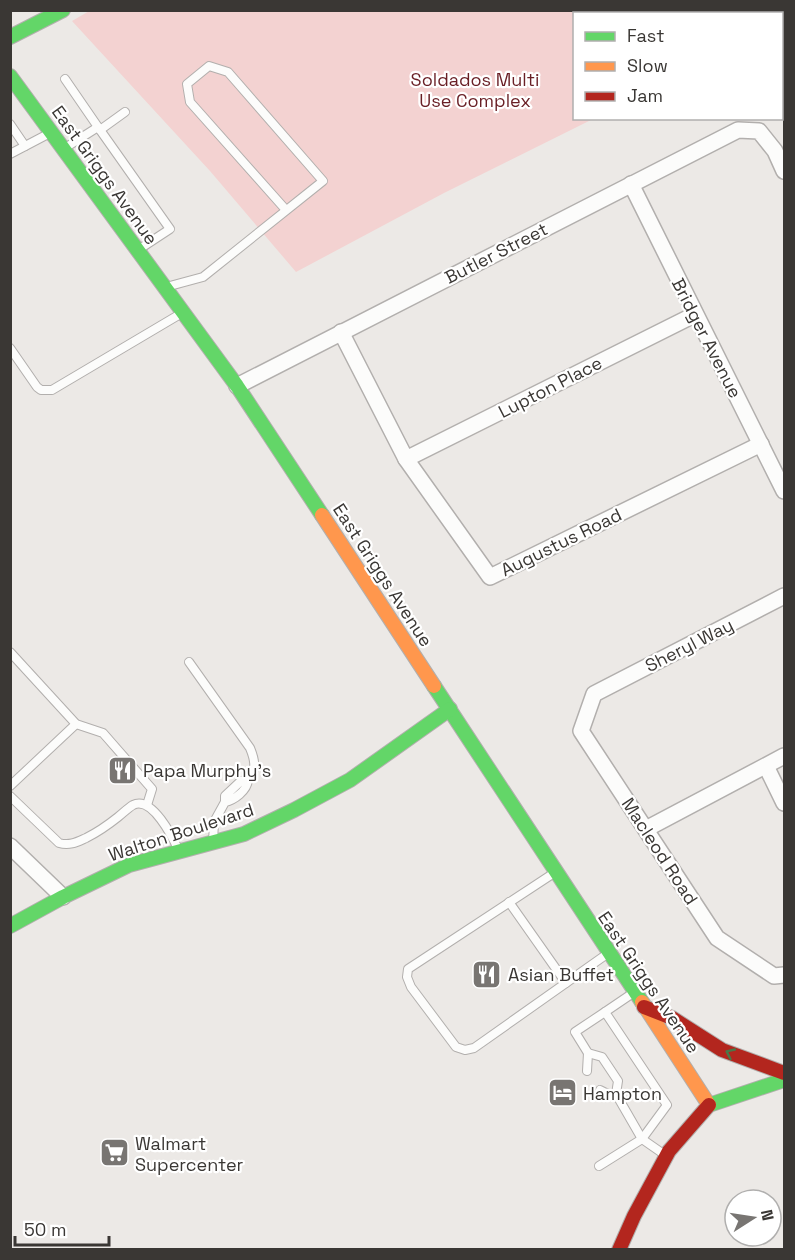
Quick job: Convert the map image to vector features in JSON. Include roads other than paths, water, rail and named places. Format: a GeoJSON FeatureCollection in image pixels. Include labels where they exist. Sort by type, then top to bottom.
{"type":"FeatureCollection","features":[{"type":"Feature","properties":{"kind":"street"},"geometry":{"type":"LineString","coordinates":[[10,37],[63,10]]}},
{"type":"Feature","properties":{"kind":"street","name":"East Griggs Avenue"},"geometry":{"type":"LineString","coordinates":[[10,76],[237,387],[709,1105]]}},
{"type":"Feature","properties":{"kind":"street","name":"Butler Street"},"geometry":{"type":"LineString","coordinates":[[237,387],[738,130],[759,131],[775,151],[784,171]]}},
{"type":"Feature","properties":{"kind":"street","name":"Bridger Avenue"},"geometry":{"type":"LineString","coordinates":[[631,184],[694,315],[784,491]]}},
{"type":"Feature","properties":{"kind":"street","name":"Lupton Place"},"geometry":{"type":"LineString","coordinates":[[406,459],[694,315]]}},
{"type":"Feature","properties":{"kind":"street","name":"Augustus Road"},"geometry":{"type":"LineString","coordinates":[[341,332],[406,459],[490,577],[760,444]]}},
{"type":"Feature","properties":{"kind":"street","name":"Sheryl Way"},"geometry":{"type":"LineString","coordinates":[[594,694],[784,596]]}},
{"type":"Feature","properties":{"kind":"street","name":"Macleod Road"},"geometry":{"type":"LineString","coordinates":[[594,694],[581,731],[717,938],[774,976],[784,975]]}},
{"type":"Feature","properties":{"kind":"street","name":"Walton Boulevard"},"geometry":{"type":"LineString","coordinates":[[10,926],[129,865],[244,834],[294,810],[350,780],[450,709]]}},
{"type":"Feature","properties":{"kind":"street"},"geometry":{"type":"LineString","coordinates":[[646,829],[784,756]]}},
{"type":"Feature","properties":{"kind":"street"},"geometry":{"type":"LineString","coordinates":[[766,766],[784,803]]}},
{"type":"Feature","properties":{"kind":"street"},"geometry":{"type":"LineString","coordinates":[[10,846],[63,897]]}},
{"type":"Feature","properties":{"kind":"street"},"geometry":{"type":"LineString","coordinates":[[644,1006],[660,1010],[721,1049],[784,1073]]}},
{"type":"Feature","properties":{"kind":"street"},"geometry":{"type":"LineString","coordinates":[[619,1250],[666,1156],[709,1105],[784,1080]]}},
{"type":"Feature","properties":{"kind":"lane"},"geometry":{"type":"LineString","coordinates":[[165,288],[203,277],[323,181],[228,72],[209,66],[187,84],[190,102],[286,210]]}},
{"type":"Feature","properties":{"kind":"lane"},"geometry":{"type":"LineString","coordinates":[[65,79],[170,229],[138,250]]}},
{"type":"Feature","properties":{"kind":"lane"},"geometry":{"type":"LineString","coordinates":[[64,149],[125,112]]}},
{"type":"Feature","properties":{"kind":"lane"},"geometry":{"type":"LineString","coordinates":[[10,124],[25,147]]}},
{"type":"Feature","properties":{"kind":"lane"},"geometry":{"type":"LineString","coordinates":[[10,154],[51,132]]}},
{"type":"Feature","properties":{"kind":"lane"},"geometry":{"type":"LineString","coordinates":[[10,348],[37,387],[41,390],[52,390],[183,312]]}},
{"type":"Feature","properties":{"kind":"lane"},"geometry":{"type":"LineString","coordinates":[[10,652],[76,724],[103,733],[152,789],[147,805]]}},
{"type":"Feature","properties":{"kind":"lane"},"geometry":{"type":"LineString","coordinates":[[189,662],[250,748],[255,765],[248,784],[234,798],[225,802],[214,822],[213,843]]}},
{"type":"Feature","properties":{"kind":"lane"},"geometry":{"type":"LineString","coordinates":[[10,786],[76,724]]}},
{"type":"Feature","properties":{"kind":"lane"},"geometry":{"type":"LineString","coordinates":[[10,796],[59,843],[67,845],[99,832],[132,805],[139,803],[147,805],[160,819],[180,853]]}},
{"type":"Feature","properties":{"kind":"lane"},"geometry":{"type":"LineString","coordinates":[[555,873],[408,969],[407,977],[411,987],[450,1041],[456,1047],[465,1050],[474,1048],[608,953]]}},
{"type":"Feature","properties":{"kind":"lane"},"geometry":{"type":"LineString","coordinates":[[509,902],[566,982]]}},
{"type":"Feature","properties":{"kind":"lane"},"geometry":{"type":"LineString","coordinates":[[587,1071],[588,1053],[575,1032],[634,992]]}},
{"type":"Feature","properties":{"kind":"lane"},"geometry":{"type":"LineString","coordinates":[[599,1166],[642,1139],[667,1105],[605,1012]]}},
{"type":"Feature","properties":{"kind":"lane"},"geometry":{"type":"LineString","coordinates":[[588,1053],[602,1057],[618,1081],[616,1095],[642,1139],[666,1156]]}},
{"type":"Feature","properties":{"kind":"lane"},"geometry":{"type":"LineString","coordinates":[[600,1090],[616,1095]]}},
{"type":"Feature","properties":{"kind":"place","name":"Papa Murphy's"},"geometry":{"type":"Point","coordinates":[122,770]}},
{"type":"Feature","properties":{"kind":"place","name":"Asian Buffet"},"geometry":{"type":"Point","coordinates":[487,974]}},
{"type":"Feature","properties":{"kind":"place","name":"Hampton"},"geometry":{"type":"Point","coordinates":[562,1093]}},
{"type":"Feature","properties":{"kind":"place","name":"Walmart Supercenter"},"geometry":{"type":"Point","coordinates":[114,1153]}},
{"type":"Feature","properties":{"kind":"park label","name":"Soldados Multi Use Complex"},"geometry":{"type":"Point","coordinates":[475,89]}}]}
